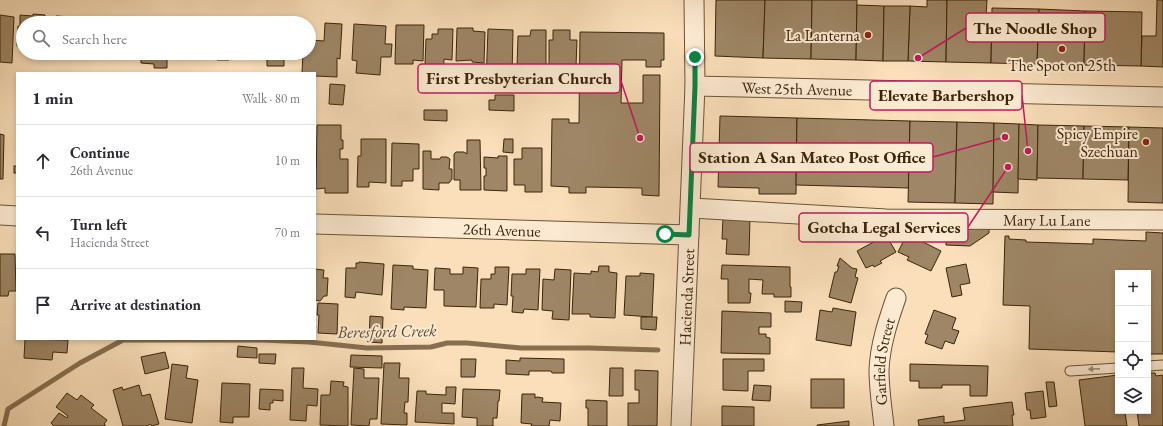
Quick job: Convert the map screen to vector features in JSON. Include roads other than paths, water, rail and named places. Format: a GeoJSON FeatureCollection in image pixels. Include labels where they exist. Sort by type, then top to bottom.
{"type":"FeatureCollection","features":[{"type":"Feature","properties":{"kind":"street","name":"Hacienda Street"},"geometry":{"type":"LineString","coordinates":[[681,426],[695,86],[694,0]]}},
{"type":"Feature","properties":{"kind":"street","name":"West 25th Avenue"},"geometry":{"type":"LineString","coordinates":[[695,86],[1163,97]]}},
{"type":"Feature","properties":{"kind":"street","name":"Mary Lu Lane"},"geometry":{"type":"LineString","coordinates":[[691,208],[886,219],[1163,220]]}},
{"type":"Feature","properties":{"kind":"street"},"geometry":{"type":"LineString","coordinates":[[0,215],[16,216]]}},
{"type":"Feature","properties":{"kind":"street","name":"26th Avenue"},"geometry":{"type":"LineString","coordinates":[[316,224],[689,235]]}},
{"type":"Feature","properties":{"kind":"street","name":"Garfield Street"},"geometry":{"type":"LineString","coordinates":[[884,426],[879,370],[888,323],[896,298]]}},
{"type":"Feature","properties":{"kind":"lane"},"geometry":{"type":"LineString","coordinates":[[1151,366],[1163,365]]}},
{"type":"Feature","properties":{"kind":"lane"},"geometry":{"type":"LineString","coordinates":[[1070,371],[1115,368]]}},
{"type":"Feature","properties":{"kind":"waterway","name":"Beresford Creek"},"geometry":{"type":"LineString","coordinates":[[4,426],[8,409],[80,363],[123,340],[262,340],[309,342],[367,348],[431,347],[447,343],[467,343],[521,348],[658,350]]}},
{"type":"Feature","properties":{"kind":"place","name":"La Lanterna"},"geometry":{"type":"Point","coordinates":[868,35]}},
{"type":"Feature","properties":{"kind":"place","name":"The Spot on 25th"},"geometry":{"type":"Point","coordinates":[1062,49]}},
{"type":"Feature","properties":{"kind":"place","name":"The Noodle Shop"},"geometry":{"type":"Point","coordinates":[918,58]}},
{"type":"Feature","properties":{"kind":"place","name":"Station A San Mateo Post Office"},"geometry":{"type":"Point","coordinates":[1005,137]}},
{"type":"Feature","properties":{"kind":"place","name":"First Presbyterian Church"},"geometry":{"type":"Point","coordinates":[640,138]}},
{"type":"Feature","properties":{"kind":"place","name":"Spicy Empire Szechuan"},"geometry":{"type":"Point","coordinates":[1146,142]}},
{"type":"Feature","properties":{"kind":"place","name":"Elevate Barbershop"},"geometry":{"type":"Point","coordinates":[1028,151]}},
{"type":"Feature","properties":{"kind":"place","name":"Gotcha Legal Services"},"geometry":{"type":"Point","coordinates":[1008,167]}}]}
